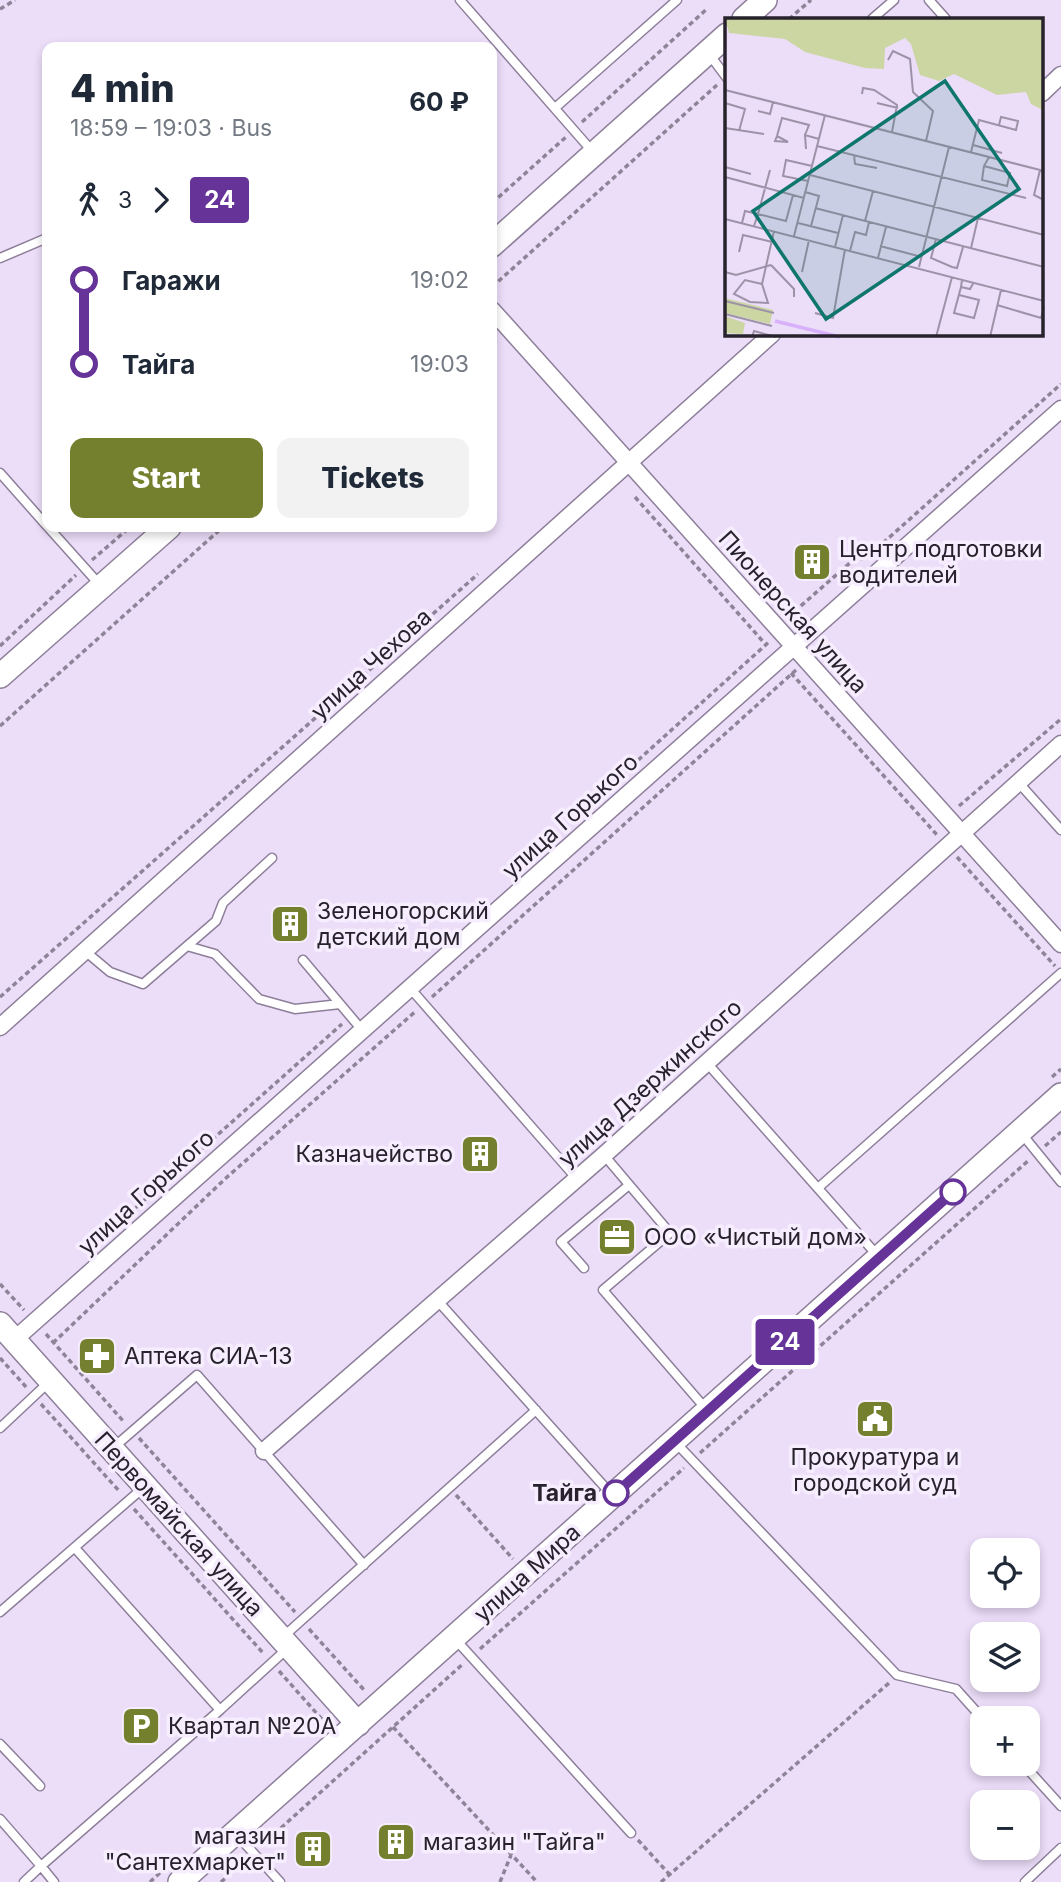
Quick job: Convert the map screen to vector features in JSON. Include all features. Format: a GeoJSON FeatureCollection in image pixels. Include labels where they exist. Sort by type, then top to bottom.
{"type":"FeatureCollection","features":[{"type":"Feature","properties":{"kind":"street"},"geometry":{"type":"LineString","coordinates":[[745,18],[765,0]]}},
{"type":"Feature","properties":{"kind":"street"},"geometry":{"type":"LineString","coordinates":[[497,240],[725,36]]}},
{"type":"Feature","properties":{"kind":"street"},"geometry":{"type":"LineString","coordinates":[[1044,91],[1061,75]]}},
{"type":"Feature","properties":{"kind":"street","name":"Пионерская улица"},"geometry":{"type":"LineString","coordinates":[[497,316],[1061,944]]}},
{"type":"Feature","properties":{"kind":"street","name":"улица Чехова"},"geometry":{"type":"LineString","coordinates":[[0,1027],[770,336]]}},
{"type":"Feature","properties":{"kind":"street","name":"улица Горького"},"geometry":{"type":"LineString","coordinates":[[7,1332],[29,1316],[410,988],[1061,409]]}},
{"type":"Feature","properties":{"kind":"street"},"geometry":{"type":"LineString","coordinates":[[0,676],[163,532]]}},
{"type":"Feature","properties":{"kind":"street","name":"улица Дзержинского"},"geometry":{"type":"LineString","coordinates":[[264,1451],[577,1179],[1061,744]]}},
{"type":"Feature","properties":{"kind":"street","name":"улица Мира"},"geometry":{"type":"LineString","coordinates":[[180,1882],[1061,1096]]}},
{"type":"Feature","properties":{"kind":"street","name":"Первомайская улица"},"geometry":{"type":"LineString","coordinates":[[7,1332],[358,1724]]}},
{"type":"Feature","properties":{"kind":"lane"},"geometry":{"type":"LineString","coordinates":[[460,0],[497,42]]}},
{"type":"Feature","properties":{"kind":"lane"},"geometry":{"type":"LineString","coordinates":[[555,108],[677,0]]}},
{"type":"Feature","properties":{"kind":"lane"},"geometry":{"type":"LineString","coordinates":[[873,18],[894,0]]}},
{"type":"Feature","properties":{"kind":"lane"},"geometry":{"type":"LineString","coordinates":[[929,0],[945,18]]}},
{"type":"Feature","properties":{"kind":"lane"},"geometry":{"type":"LineString","coordinates":[[497,42],[594,153]]}},
{"type":"Feature","properties":{"kind":"lane"},"geometry":{"type":"LineString","coordinates":[[708,52],[725,76]]}},
{"type":"Feature","properties":{"kind":"lane"},"geometry":{"type":"LineString","coordinates":[[0,258],[42,240]]}},
{"type":"Feature","properties":{"kind":"lane"},"geometry":{"type":"LineString","coordinates":[[0,473],[42,519]]}},
{"type":"Feature","properties":{"kind":"lane"},"geometry":{"type":"LineString","coordinates":[[53,532],[101,587]]}},
{"type":"Feature","properties":{"kind":"lane"},"geometry":{"type":"LineString","coordinates":[[1018,782],[1061,830]]}},
{"type":"Feature","properties":{"kind":"lane"},"geometry":{"type":"LineString","coordinates":[[85,951],[110,972],[143,984],[216,921],[223,903],[272,858]]}},
{"type":"Feature","properties":{"kind":"lane"},"geometry":{"type":"LineString","coordinates":[[187,946],[215,954],[259,999],[295,1009],[340,1003]]}},
{"type":"Feature","properties":{"kind":"lane"},"geometry":{"type":"LineString","coordinates":[[303,960],[362,1030]]}},
{"type":"Feature","properties":{"kind":"lane"},"geometry":{"type":"LineString","coordinates":[[818,1188],[1061,974]]}},
{"type":"Feature","properties":{"kind":"lane"},"geometry":{"type":"LineString","coordinates":[[410,988],[577,1179]]}},
{"type":"Feature","properties":{"kind":"lane"},"geometry":{"type":"LineString","coordinates":[[707,1063],[879,1258]]}},
{"type":"Feature","properties":{"kind":"lane"},"geometry":{"type":"LineString","coordinates":[[1021,1132],[1061,1182]]}},
{"type":"Feature","properties":{"kind":"lane"},"geometry":{"type":"LineString","coordinates":[[604,1155],[670,1233],[603,1290],[708,1411]]}},
{"type":"Feature","properties":{"kind":"lane"},"geometry":{"type":"LineString","coordinates":[[584,1268],[562,1242],[629,1185]]}},
{"type":"Feature","properties":{"kind":"lane"},"geometry":{"type":"LineString","coordinates":[[437,1300],[613,1496]]}},
{"type":"Feature","properties":{"kind":"lane"},"geometry":{"type":"LineString","coordinates":[[112,1449],[197,1375],[364,1564]]}},
{"type":"Feature","properties":{"kind":"lane"},"geometry":{"type":"LineString","coordinates":[[0,1428],[50,1380]]}},
{"type":"Feature","properties":{"kind":"lane"},"geometry":{"type":"LineString","coordinates":[[24,1882],[272,1663],[302,1620],[536,1410]]}},
{"type":"Feature","properties":{"kind":"lane"},"geometry":{"type":"LineString","coordinates":[[674,1441],[897,1675],[956,1689],[971,1706]]}},
{"type":"Feature","properties":{"kind":"lane"},"geometry":{"type":"LineString","coordinates":[[0,1612],[145,1486]]}},
{"type":"Feature","properties":{"kind":"lane"},"geometry":{"type":"LineString","coordinates":[[75,1548],[220,1710]]}},
{"type":"Feature","properties":{"kind":"lane"},"geometry":{"type":"LineString","coordinates":[[454,1638],[631,1833]]}},
{"type":"Feature","properties":{"kind":"lane"},"geometry":{"type":"LineString","coordinates":[[1,1748],[40,1786]]}},
{"type":"Feature","properties":{"kind":"lane"},"geometry":{"type":"LineString","coordinates":[[1034,1776],[1061,1806]]}},
{"type":"Feature","properties":{"kind":"lane"},"geometry":{"type":"LineString","coordinates":[[0,1818],[54,1882]]}},
{"type":"Feature","properties":{"kind":"lane"},"geometry":{"type":"LineString","coordinates":[[235,1833],[280,1882]]}},
{"type":"Feature","properties":{"kind":"lane"},"geometry":{"type":"LineString","coordinates":[[1025,1882],[1061,1848]]}},
{"type":"Feature","properties":{"kind":"path"},"geometry":{"type":"LineString","coordinates":[[0,9],[15,0]]}},
{"type":"Feature","properties":{"kind":"path"},"geometry":{"type":"LineString","coordinates":[[790,18],[811,0]]}},
{"type":"Feature","properties":{"kind":"path"},"geometry":{"type":"LineString","coordinates":[[497,198],[708,8]]}},
{"type":"Feature","properties":{"kind":"path"},"geometry":{"type":"LineString","coordinates":[[636,73],[641,78]]}},
{"type":"Feature","properties":{"kind":"path"},"geometry":{"type":"LineString","coordinates":[[497,283],[725,78]]}},
{"type":"Feature","properties":{"kind":"path"},"geometry":{"type":"LineString","coordinates":[[584,809],[780,631],[793,624],[795,611],[851,562],[873,555],[893,532],[1061,383]]}},
{"type":"Feature","properties":{"kind":"path"},"geometry":{"type":"LineString","coordinates":[[0,646],[124,532]]}},
{"type":"Feature","properties":{"kind":"path"},"geometry":{"type":"LineString","coordinates":[[0,726],[217,532]]}},
{"type":"Feature","properties":{"kind":"path"},"geometry":{"type":"LineString","coordinates":[[0,997],[479,572]]}},
{"type":"Feature","properties":{"kind":"path"},"geometry":{"type":"LineString","coordinates":[[958,808],[1061,719]]}},
{"type":"Feature","properties":{"kind":"path"},"geometry":{"type":"LineString","coordinates":[[116,1225],[351,1016]]}},
{"type":"Feature","properties":{"kind":"path"},"geometry":{"type":"LineString","coordinates":[[221,1882],[1061,1132]]}},
{"type":"Feature","properties":{"kind":"path"},"geometry":{"type":"LineString","coordinates":[[0,1284],[365,1691]]}},
{"type":"Feature","properties":{"kind":"path"},"geometry":{"type":"LineString","coordinates":[[29,1316],[33,1301]]}},
{"type":"Feature","properties":{"kind":"path"},"geometry":{"type":"LineString","coordinates":[[0,1358],[327,1725]]}},
{"type":"Feature","properties":{"kind":"path"},"geometry":{"type":"LineString","coordinates":[[449,1488],[513,1559]]}},
{"type":"Feature","properties":{"kind":"path"},"geometry":{"type":"LineString","coordinates":[[661,1882],[897,1675]]}},
{"type":"Feature","properties":{"kind":"path"},"geometry":{"type":"LineString","coordinates":[[393,1727],[537,1882]]}},
{"type":"Feature","properties":{"kind":"path"},"geometry":{"type":"LineString","coordinates":[[631,1833],[670,1875]]}},
{"type":"Feature","properties":{"kind":"path"},"geometry":{"type":"LineString","coordinates":[[500,1882],[511,1854]]}},
{"type":"Feature","properties":{"kind":"bus line","name":"24"},"geometry":{"type":"LineString","coordinates":[[616,1493],[953,1192]]}},
{"type":"Feature","properties":{"kind":"place","name":"Центр подготовки водителей"},"geometry":{"type":"Point","coordinates":[812,562]}},
{"type":"Feature","properties":{"kind":"place","name":"Зеленогорский детский дом"},"geometry":{"type":"Point","coordinates":[290,924]}},
{"type":"Feature","properties":{"kind":"place","name":"Казначейство"},"geometry":{"type":"Point","coordinates":[480,1154]}},
{"type":"Feature","properties":{"kind":"place","name":"ООО «Чистый дом»"},"geometry":{"type":"Point","coordinates":[617,1237]}},
{"type":"Feature","properties":{"kind":"place","name":"Аптека СИА-13"},"geometry":{"type":"Point","coordinates":[97,1356]}},
{"type":"Feature","properties":{"kind":"place","name":"Прокуратура и городской суд"},"geometry":{"type":"Point","coordinates":[875,1419]}},
{"type":"Feature","properties":{"kind":"place","name":"Тайга"},"geometry":{"type":"Point","coordinates":[616,1493]}},
{"type":"Feature","properties":{"kind":"place","name":"Квартал №20А"},"geometry":{"type":"Point","coordinates":[141,1726]}},
{"type":"Feature","properties":{"kind":"place","name":"магазин \"Тайга\""},"geometry":{"type":"Point","coordinates":[396,1842]}},
{"type":"Feature","properties":{"kind":"place","name":"магазин \"Сантехмаркет\""},"geometry":{"type":"Point","coordinates":[313,1849]}}]}
